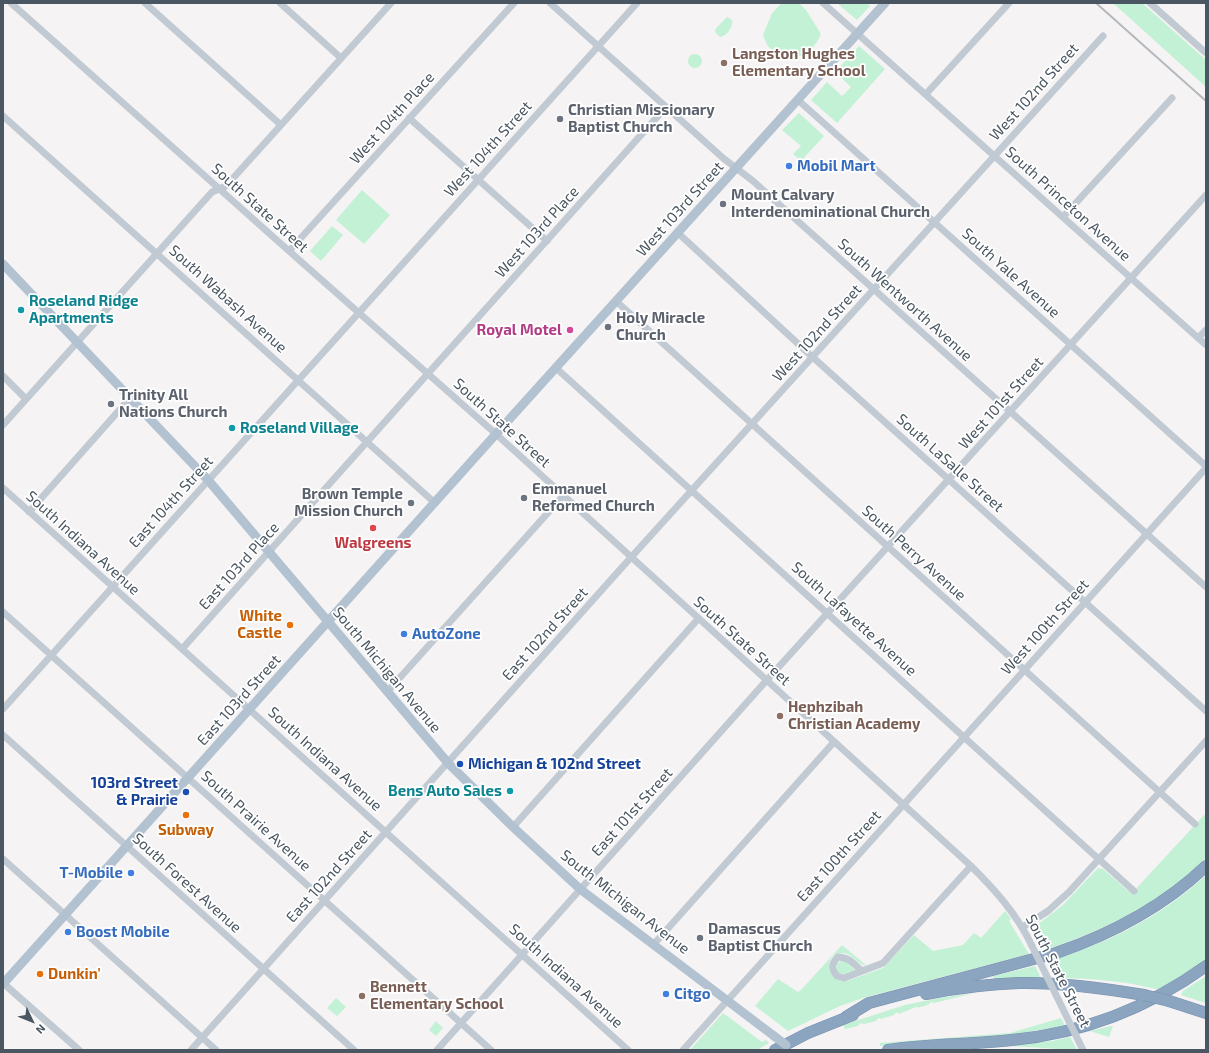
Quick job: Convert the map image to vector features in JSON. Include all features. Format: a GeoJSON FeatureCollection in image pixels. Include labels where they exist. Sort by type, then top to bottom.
{"type":"FeatureCollection","features":[{"type":"Feature","properties":{"kind":"highway"},"geometry":{"type":"LineString","coordinates":[[846,1017],[869,1003],[1056,954],[1086,943],[1119,928],[1148,912],[1174,893],[1206,866]]}},
{"type":"Feature","properties":{"kind":"highway"},"geometry":{"type":"LineString","coordinates":[[888,1050],[931,1044],[1012,1040],[1055,1034],[1095,1024],[1165,993],[1206,966]]}},
{"type":"Feature","properties":{"kind":"highway"},"geometry":{"type":"LineString","coordinates":[[775,1050],[808,1033],[846,1017],[894,1001],[952,989],[982,986],[1020,983],[1066,984],[1144,995],[1169,1001],[1206,1013]]}},
{"type":"Feature","properties":{"kind":"main road","name":"West 103rd Street"},"geometry":{"type":"LineString","coordinates":[[496,434],[886,3]]}},
{"type":"Feature","properties":{"kind":"main road","name":"South Michigan Avenue"},"geometry":{"type":"LineString","coordinates":[[3,264],[208,480],[448,762],[513,827],[580,889],[792,1050]]}},
{"type":"Feature","properties":{"kind":"main road","name":"East 103rd Street"},"geometry":{"type":"LineString","coordinates":[[3,983],[496,434]]}},
{"type":"Feature","properties":{"kind":"street"},"geometry":{"type":"LineString","coordinates":[[145,3],[281,125]]}},
{"type":"Feature","properties":{"kind":"street"},"geometry":{"type":"LineString","coordinates":[[280,3],[341,58]]}},
{"type":"Feature","properties":{"kind":"street"},"geometry":{"type":"LineString","coordinates":[[3,425],[212,192],[227,185],[391,3]]}},
{"type":"Feature","properties":{"kind":"street","name":"West 104th Place"},"geometry":{"type":"LineString","coordinates":[[289,251],[514,3]]}},
{"type":"Feature","properties":{"kind":"street","name":"South Wentworth Avenue"},"geometry":{"type":"LineString","coordinates":[[550,3],[729,164],[749,177],[1206,587]]}},
{"type":"Feature","properties":{"kind":"street","name":"West 104th Street"},"geometry":{"type":"LineString","coordinates":[[358,313],[637,3]]}},
{"type":"Feature","properties":{"kind":"street","name":"South Princeton Avenue"},"geometry":{"type":"LineString","coordinates":[[824,3],[1206,345]]}},
{"type":"Feature","properties":{"kind":"street"},"geometry":{"type":"LineString","coordinates":[[926,94],[1009,3]]}},
{"type":"Feature","properties":{"kind":"street"},"geometry":{"type":"LineString","coordinates":[[1150,3],[1206,54]]}},
{"type":"Feature","properties":{"kind":"street","name":"South State Street"},"geometry":{"type":"LineString","coordinates":[[16,4],[219,189],[496,434],[971,866],[989,884],[1023,927],[1083,1050]]}},
{"type":"Feature","properties":{"kind":"street","name":"West 102nd Street"},"geometry":{"type":"LineString","coordinates":[[631,558],[1103,36]]}},
{"type":"Feature","properties":{"kind":"street"},"geometry":{"type":"LineString","coordinates":[[1063,217],[1172,98]]}},
{"type":"Feature","properties":{"kind":"street","name":"South Yale Avenue"},"geometry":{"type":"LineString","coordinates":[[798,100],[1206,467]]}},
{"type":"Feature","properties":{"kind":"street","name":"West 103rd Place"},"geometry":{"type":"LineString","coordinates":[[427,374],[666,107]]}},
{"type":"Feature","properties":{"kind":"street","name":"South Wabash Avenue"},"geometry":{"type":"LineString","coordinates":[[3,116],[367,441],[434,503]]}},
{"type":"Feature","properties":{"kind":"street"},"geometry":{"type":"LineString","coordinates":[[409,118],[546,241]]}},
{"type":"Feature","properties":{"kind":"street","name":"West 101st Street"},"geometry":{"type":"LineString","coordinates":[[766,681],[1206,195]]}},
{"type":"Feature","properties":{"kind":"street","name":"South LaSalle Street"},"geometry":{"type":"LineString","coordinates":[[678,233],[813,357],[1206,711]]}},
{"type":"Feature","properties":{"kind":"street","name":"South Perry Avenue"},"geometry":{"type":"LineString","coordinates":[[616,301],[1195,824]]}},
{"type":"Feature","properties":{"kind":"street","name":"East 104th Street"},"geometry":{"type":"LineString","coordinates":[[3,709],[358,313]]}},
{"type":"Feature","properties":{"kind":"street"},"geometry":{"type":"LineString","coordinates":[[1198,338],[1206,330]]}},
{"type":"Feature","properties":{"kind":"street","name":"South Lafayette Avenue"},"geometry":{"type":"LineString","coordinates":[[556,368],[1134,891]]}},
{"type":"Feature","properties":{"kind":"street","name":"East 103rd Place"},"geometry":{"type":"LineString","coordinates":[[182,649],[427,374]]}},
{"type":"Feature","properties":{"kind":"street"},"geometry":{"type":"LineString","coordinates":[[3,376],[26,399]]}},
{"type":"Feature","properties":{"kind":"street"},"geometry":{"type":"LineString","coordinates":[[29,512],[130,398]]}},
{"type":"Feature","properties":{"kind":"street","name":"West 100th Street"},"geometry":{"type":"LineString","coordinates":[[903,804],[1206,467]]}},
{"type":"Feature","properties":{"kind":"street","name":"South Indiana Avenue"},"geometry":{"type":"LineString","coordinates":[[3,488],[628,1050]]}},
{"type":"Feature","properties":{"kind":"street"},"geometry":{"type":"LineString","coordinates":[[387,692],[563,496]]}},
{"type":"Feature","properties":{"kind":"street","name":"East 102nd Street"},"geometry":{"type":"LineString","coordinates":[[191,1050],[631,558]]}},
{"type":"Feature","properties":{"kind":"street","name":"South Prairie Avenue"},"geometry":{"type":"LineString","coordinates":[[3,612],[491,1050]]}},
{"type":"Feature","properties":{"kind":"street"},"geometry":{"type":"LineString","coordinates":[[513,827],[698,619]]}},
{"type":"Feature","properties":{"kind":"street","name":"East 101st Street"},"geometry":{"type":"LineString","coordinates":[[437,1050],[766,681]]}},
{"type":"Feature","properties":{"kind":"street","name":"South Forest Avenue"},"geometry":{"type":"LineString","coordinates":[[3,735],[354,1050]]}},
{"type":"Feature","properties":{"kind":"street"},"geometry":{"type":"LineString","coordinates":[[1023,927],[1048,911],[1069,892],[1206,741]]}},
{"type":"Feature","properties":{"kind":"street"},"geometry":{"type":"LineString","coordinates":[[654,944],[834,742]]}},
{"type":"Feature","properties":{"kind":"street","name":"East 100th Street"},"geometry":{"type":"LineString","coordinates":[[682,1050],[903,804]]}},
{"type":"Feature","properties":{"kind":"street"},"geometry":{"type":"LineString","coordinates":[[3,859],[216,1050]]}},
{"type":"Feature","properties":{"kind":"street"},"geometry":{"type":"LineString","coordinates":[[862,970],[883,963],[971,866]]}},
{"type":"Feature","properties":{"kind":"street"},"geometry":{"type":"LineString","coordinates":[[3,983],[79,1050]]}},
{"type":"Feature","properties":{"kind":"green space"},"geometry":{"type":"Polygon","coordinates":[[[782,3],[799,3],[806,10],[821,34],[815,44],[800,56],[791,58],[783,57],[775,53],[768,46],[763,35],[772,13],[782,3]]]}},
{"type":"Feature","properties":{"kind":"green space"},"geometry":{"type":"Polygon","coordinates":[[[837,3],[867,3],[870,6],[857,20],[837,3]]]}},
{"type":"Feature","properties":{"kind":"green space"},"geometry":{"type":"Polygon","coordinates":[[[1113,3],[1142,3],[1206,60],[1206,87],[1113,3]]]}},
{"type":"Feature","properties":{"kind":"green space"},"geometry":{"type":"Polygon","coordinates":[[[727,17],[732,20],[732,25],[727,33],[720,37],[715,32],[716,28],[727,17]]]}},
{"type":"Feature","properties":{"kind":"green space"},"geometry":{"type":"Polygon","coordinates":[[[859,46],[885,69],[837,123],[811,100],[827,82],[842,96],[851,87],[835,72],[859,46]]]}},
{"type":"Feature","properties":{"kind":"green space"},"geometry":{"type":"Polygon","coordinates":[[[695,54],[700,56],[702,61],[700,66],[695,68],[690,66],[688,61],[690,56],[695,54]]]}},
{"type":"Feature","properties":{"kind":"green space"},"geometry":{"type":"Polygon","coordinates":[[[799,113],[824,136],[801,161],[793,154],[801,146],[782,130],[799,113]]]}},
{"type":"Feature","properties":{"kind":"green space"},"geometry":{"type":"Polygon","coordinates":[[[362,190],[390,215],[364,244],[336,220],[362,190]]]}},
{"type":"Feature","properties":{"kind":"green space"},"geometry":{"type":"Polygon","coordinates":[[[332,226],[343,235],[321,261],[310,251],[332,226]]]}},
{"type":"Feature","properties":{"kind":"green space"},"geometry":{"type":"Polygon","coordinates":[[[1206,813],[1206,858],[1188,875],[1149,903],[1108,925],[1042,951],[1035,931],[1037,925],[1063,905],[1098,868],[1103,869],[1127,890],[1133,892],[1206,813]]]}},
{"type":"Feature","properties":{"kind":"green space"},"geometry":{"type":"Polygon","coordinates":[[[1206,875],[1206,960],[1160,990],[1134,984],[1108,981],[1055,978],[1047,962],[1090,947],[1132,928],[1170,904],[1206,875]]]}},
{"type":"Feature","properties":{"kind":"green space"},"geometry":{"type":"Polygon","coordinates":[[[1005,911],[1011,919],[1009,921],[1029,954],[866,997],[840,1006],[788,1031],[755,1006],[778,979],[798,992],[801,990],[842,945],[867,966],[863,965],[846,953],[836,955],[832,958],[829,963],[831,973],[834,977],[840,980],[847,981],[883,968],[914,935],[933,951],[963,945],[974,933],[981,938],[1005,911]]]}},
{"type":"Feature","properties":{"kind":"green space"},"geometry":{"type":"Polygon","coordinates":[[[842,960],[847,962],[855,970],[844,974],[838,973],[836,969],[837,964],[842,960]]]}},
{"type":"Feature","properties":{"kind":"green space"},"geometry":{"type":"Polygon","coordinates":[[[1035,966],[1041,978],[994,979],[993,976],[1035,966]]]}},
{"type":"Feature","properties":{"kind":"green space"},"geometry":{"type":"Polygon","coordinates":[[[1206,976],[1206,1003],[1181,995],[1183,991],[1206,976]]]}},
{"type":"Feature","properties":{"kind":"green space"},"geometry":{"type":"Polygon","coordinates":[[[974,993],[934,1003],[931,1002],[925,1006],[916,1007],[899,1014],[896,1012],[894,1015],[881,1019],[878,1018],[876,1021],[864,1024],[860,1023],[858,1026],[845,1029],[843,1025],[905,1005],[974,993]]]}},
{"type":"Feature","properties":{"kind":"green space"},"geometry":{"type":"Polygon","coordinates":[[[336,998],[346,1007],[337,1016],[327,1008],[336,998]]]}},
{"type":"Feature","properties":{"kind":"green space"},"geometry":{"type":"Polygon","coordinates":[[[723,1013],[762,1042],[766,1040],[769,1043],[757,1050],[690,1050],[723,1013]]]}},
{"type":"Feature","properties":{"kind":"green space"},"geometry":{"type":"Polygon","coordinates":[[[1061,1018],[1065,1026],[1009,1035],[930,1040],[880,1046],[880,1043],[1010,1033],[1061,1018]]]}},
{"type":"Feature","properties":{"kind":"green space"},"geometry":{"type":"Polygon","coordinates":[[[436,1021],[443,1028],[436,1036],[429,1030],[436,1021]]]}},
{"type":"Feature","properties":{"kind":"green space"},"geometry":{"type":"Polygon","coordinates":[[[1111,1026],[1113,1026],[1109,1037],[1090,1031],[1111,1026]]]}},
{"type":"Feature","properties":{"kind":"green space"},"geometry":{"type":"Polygon","coordinates":[[[1070,1037],[1077,1050],[1010,1046],[1052,1041],[1070,1037]]]}},
{"type":"Feature","properties":{"kind":"railway"},"geometry":{"type":"LineString","coordinates":[[1096,3],[1206,101]]}},
{"type":"Feature","properties":{"kind":"place","name":"Langston Hughes Elementary School"},"geometry":{"type":"Point","coordinates":[724,63]}},
{"type":"Feature","properties":{"kind":"place","name":"Christian Missionary Baptist Church"},"geometry":{"type":"Point","coordinates":[560,119]}},
{"type":"Feature","properties":{"kind":"place","name":"Mobil Mart"},"geometry":{"type":"Point","coordinates":[789,166]}},
{"type":"Feature","properties":{"kind":"place","name":"Mount Calvary Interdenominational Church"},"geometry":{"type":"Point","coordinates":[723,204]}},
{"type":"Feature","properties":{"kind":"place","name":"Roseland Ridge Apartments"},"geometry":{"type":"Point","coordinates":[21,310]}},
{"type":"Feature","properties":{"kind":"place","name":"Holy Miracle Church"},"geometry":{"type":"Point","coordinates":[608,327]}},
{"type":"Feature","properties":{"kind":"place","name":"Royal Motel"},"geometry":{"type":"Point","coordinates":[570,330]}},
{"type":"Feature","properties":{"kind":"place","name":"Trinity All Nations Church"},"geometry":{"type":"Point","coordinates":[111,404]}},
{"type":"Feature","properties":{"kind":"place","name":"Roseland Village"},"geometry":{"type":"Point","coordinates":[232,428]}},
{"type":"Feature","properties":{"kind":"place","name":"Emmanuel Reformed Church"},"geometry":{"type":"Point","coordinates":[524,498]}},
{"type":"Feature","properties":{"kind":"place","name":"Brown Temple Mission Church"},"geometry":{"type":"Point","coordinates":[411,503]}},
{"type":"Feature","properties":{"kind":"place","name":"Walgreens"},"geometry":{"type":"Point","coordinates":[373,528]}},
{"type":"Feature","properties":{"kind":"place","name":"White Castle"},"geometry":{"type":"Point","coordinates":[290,625]}},
{"type":"Feature","properties":{"kind":"place","name":"AutoZone"},"geometry":{"type":"Point","coordinates":[404,634]}},
{"type":"Feature","properties":{"kind":"place","name":"Hephzibah Christian Academy"},"geometry":{"type":"Point","coordinates":[780,716]}},
{"type":"Feature","properties":{"kind":"place","name":"Michigan & 102nd Street"},"geometry":{"type":"Point","coordinates":[460,764]}},
{"type":"Feature","properties":{"kind":"place","name":"Bens Auto Sales"},"geometry":{"type":"Point","coordinates":[510,791]}},
{"type":"Feature","properties":{"kind":"place","name":"103rd Street & Prairie"},"geometry":{"type":"Point","coordinates":[186,792]}},
{"type":"Feature","properties":{"kind":"place","name":"Subway"},"geometry":{"type":"Point","coordinates":[186,815]}},
{"type":"Feature","properties":{"kind":"place","name":"T-Mobile"},"geometry":{"type":"Point","coordinates":[131,873]}},
{"type":"Feature","properties":{"kind":"place","name":"Boost Mobile"},"geometry":{"type":"Point","coordinates":[68,932]}},
{"type":"Feature","properties":{"kind":"place","name":"Damascus Baptist Church"},"geometry":{"type":"Point","coordinates":[700,938]}},
{"type":"Feature","properties":{"kind":"place","name":"Dunkin'"},"geometry":{"type":"Point","coordinates":[40,974]}},
{"type":"Feature","properties":{"kind":"place","name":"Citgo"},"geometry":{"type":"Point","coordinates":[666,994]}},
{"type":"Feature","properties":{"kind":"place","name":"Bennett Elementary School"},"geometry":{"type":"Point","coordinates":[362,996]}}]}
